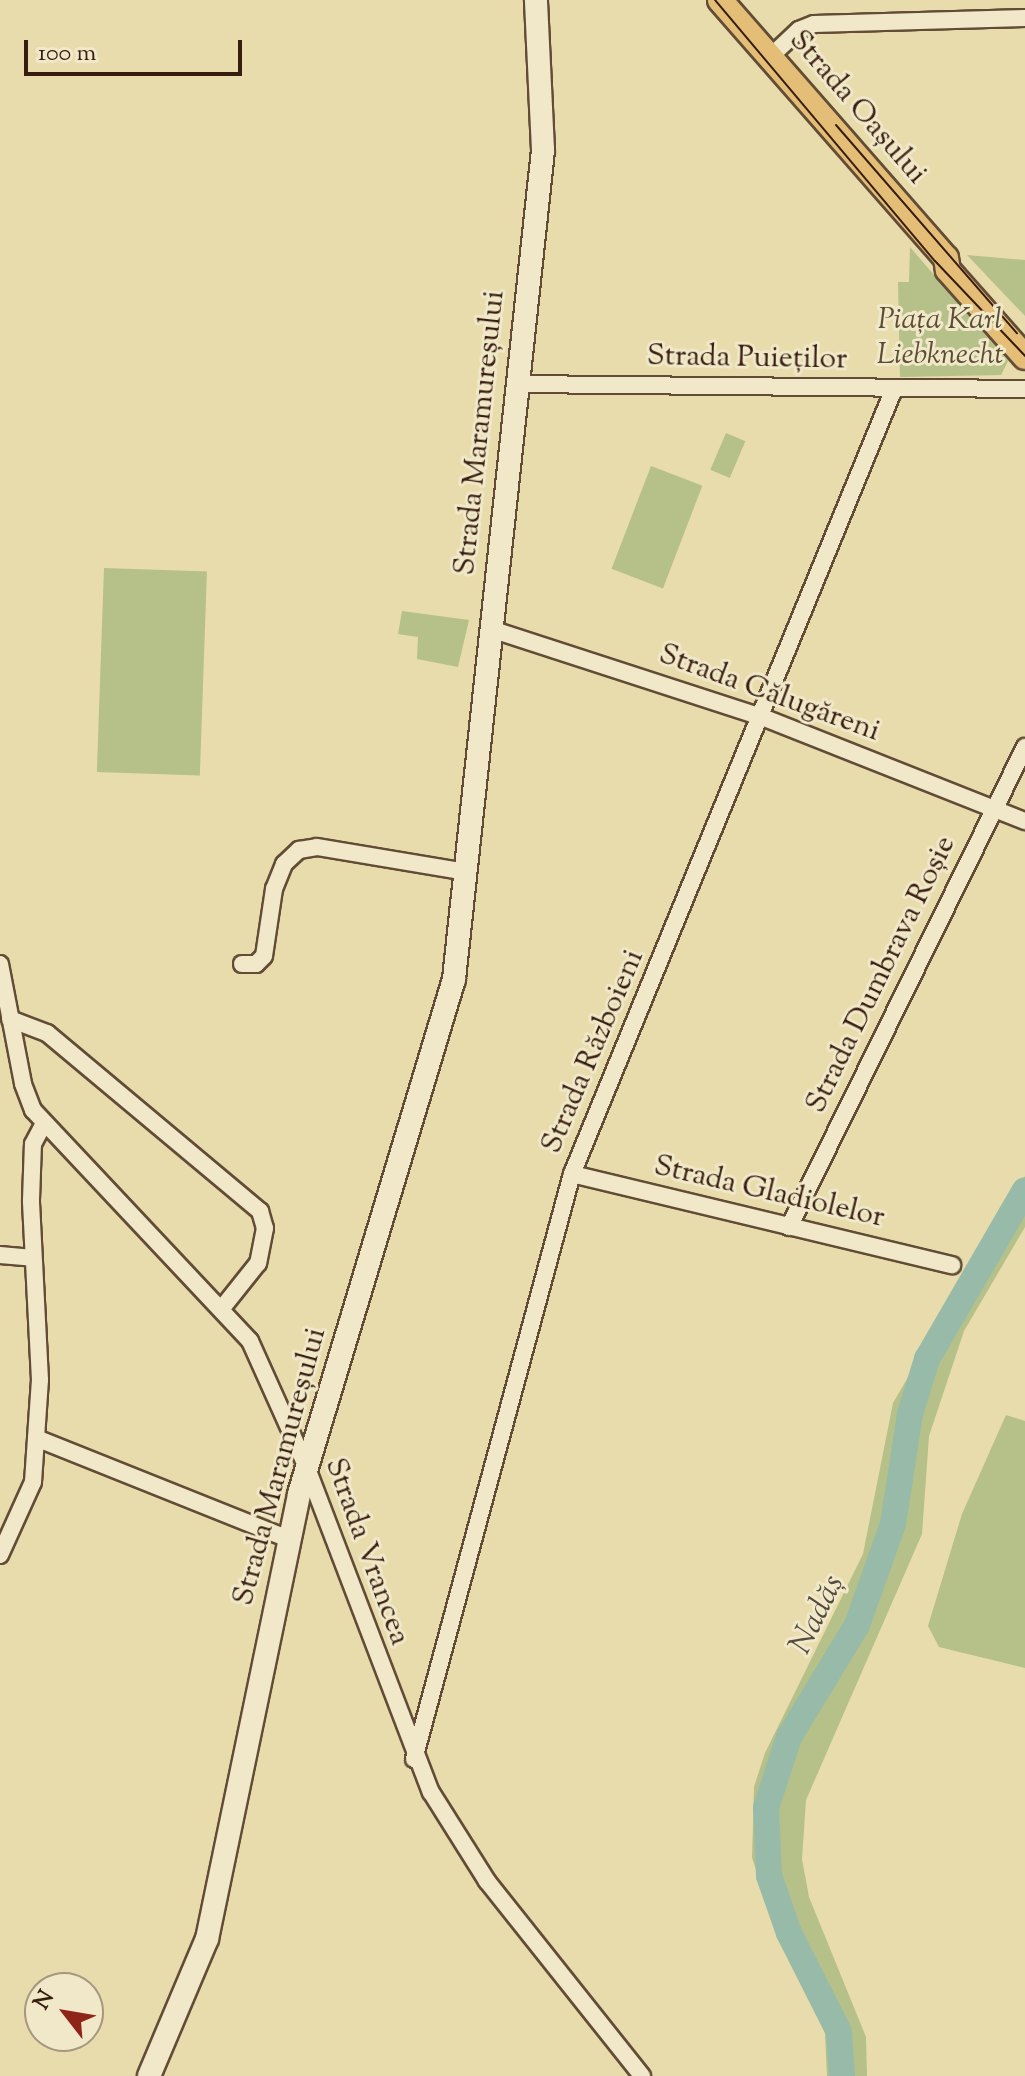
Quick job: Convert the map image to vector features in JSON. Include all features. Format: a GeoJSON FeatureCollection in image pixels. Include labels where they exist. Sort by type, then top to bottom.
{"type":"FeatureCollection","features":[{"type":"Feature","properties":{"kind":"main road","name":"Strada Maramureșului"},"geometry":{"type":"LineString","coordinates":[[149,2076],[207,1939],[229,1851],[289,1539],[307,1493],[310,1458],[454,979],[543,150],[536,0]]}},
{"type":"Feature","properties":{"kind":"main road","name":"Strada Oașului"},"geometry":{"type":"LineString","coordinates":[[720,0],[946,258],[948,270],[1025,357]]}},
{"type":"Feature","properties":{"kind":"main road","name":"Strada Oașului"},"geometry":{"type":"LineString","coordinates":[[946,258],[958,258],[1025,335]]}},
{"type":"Feature","properties":{"kind":"street"},"geometry":{"type":"LineString","coordinates":[[770,57],[799,30],[814,24],[1025,18]]}},
{"type":"Feature","properties":{"kind":"street","name":"Strada Puieților"},"geometry":{"type":"LineString","coordinates":[[516,384],[1025,389]]}},
{"type":"Feature","properties":{"kind":"street","name":"Strada Războieni"},"geometry":{"type":"LineString","coordinates":[[414,1759],[572,1174],[894,389]]}},
{"type":"Feature","properties":{"kind":"street","name":"Strada Călugăreni"},"geometry":{"type":"LineString","coordinates":[[491,629],[762,717],[1025,821]]}},
{"type":"Feature","properties":{"kind":"street","name":"Strada Dumbrava Roșie"},"geometry":{"type":"LineString","coordinates":[[789,1227],[1025,747]]}},
{"type":"Feature","properties":{"kind":"street"},"geometry":{"type":"LineString","coordinates":[[242,964],[256,964],[264,956],[274,889],[284,864],[299,850],[317,847],[467,872]]}},
{"type":"Feature","properties":{"kind":"street","name":"Strada Vrancea"},"geometry":{"type":"LineString","coordinates":[[0,964],[26,1096],[44,1123],[223,1307],[261,1360],[310,1458]]}},
{"type":"Feature","properties":{"kind":"street"},"geometry":{"type":"LineString","coordinates":[[10,1019],[47,1033],[260,1211],[265,1228],[258,1263],[223,1307]]}},
{"type":"Feature","properties":{"kind":"street"},"geometry":{"type":"LineString","coordinates":[[0,1555],[27,1503],[36,1438],[40,1380],[33,1258],[33,1144],[44,1123]]}},
{"type":"Feature","properties":{"kind":"street","name":"Strada Gladiolelor"},"geometry":{"type":"LineString","coordinates":[[572,1174],[952,1265]]}},
{"type":"Feature","properties":{"kind":"street"},"geometry":{"type":"LineString","coordinates":[[0,1255],[33,1258]]}},
{"type":"Feature","properties":{"kind":"street"},"geometry":{"type":"LineString","coordinates":[[36,1438],[289,1539]]}},
{"type":"Feature","properties":{"kind":"street","name":"Strada Vrancea"},"geometry":{"type":"LineString","coordinates":[[307,1493],[414,1759],[487,1881],[642,2076]]}},
{"type":"Feature","properties":{"kind":"green space","name":"Piața Karl Liebknecht"},"geometry":{"type":"Polygon","coordinates":[[[910,247],[1008,361],[1001,375],[900,377],[898,282],[909,282],[910,247]]]}},
{"type":"Feature","properties":{"kind":"green space","name":"Piața Karl Liebknecht"},"geometry":{"type":"Polygon","coordinates":[[[967,255],[1025,260],[1025,316],[967,255]]]}},
{"type":"Feature","properties":{"kind":"green space"},"geometry":{"type":"Polygon","coordinates":[[[726,433],[745,441],[730,478],[710,470],[726,433]]]}},
{"type":"Feature","properties":{"kind":"green space"},"geometry":{"type":"Polygon","coordinates":[[[651,466],[702,486],[663,588],[612,569],[651,466]]]}},
{"type":"Feature","properties":{"kind":"green space"},"geometry":{"type":"Polygon","coordinates":[[[104,568],[207,572],[200,775],[97,772],[104,568]]]}},
{"type":"Feature","properties":{"kind":"green space"},"geometry":{"type":"Polygon","coordinates":[[[402,611],[469,620],[458,667],[417,659],[418,637],[398,634],[402,611]]]}},
{"type":"Feature","properties":{"kind":"green space"},"geometry":{"type":"Polygon","coordinates":[[[1025,1176],[1025,1227],[964,1331],[929,1436],[922,1534],[806,1800],[802,1859],[809,1897],[866,2037],[867,2076],[827,2076],[824,2014],[771,1913],[752,1858],[754,1787],[765,1753],[863,1554],[893,1403],[1025,1176]]]}},
{"type":"Feature","properties":{"kind":"green space"},"geometry":{"type":"Polygon","coordinates":[[[1006,1415],[1025,1421],[1025,1668],[939,1647],[928,1626],[962,1514],[1006,1415]]]}},
{"type":"Feature","properties":{"kind":"waterway","name":"Nadăș"},"geometry":{"type":"LineString","coordinates":[[842,2076],[839,2032],[789,1933],[769,1876],[766,1808],[789,1737],[857,1625],[893,1524],[910,1414],[927,1359],[1025,1190]]}},
{"type":"Feature","properties":{"kind":"tram line"},"geometry":{"type":"LineString","coordinates":[[715,0],[935,261],[1025,356]]}},
{"type":"Feature","properties":{"kind":"tram line"},"geometry":{"type":"LineString","coordinates":[[836,125],[1017,333]]}}]}
